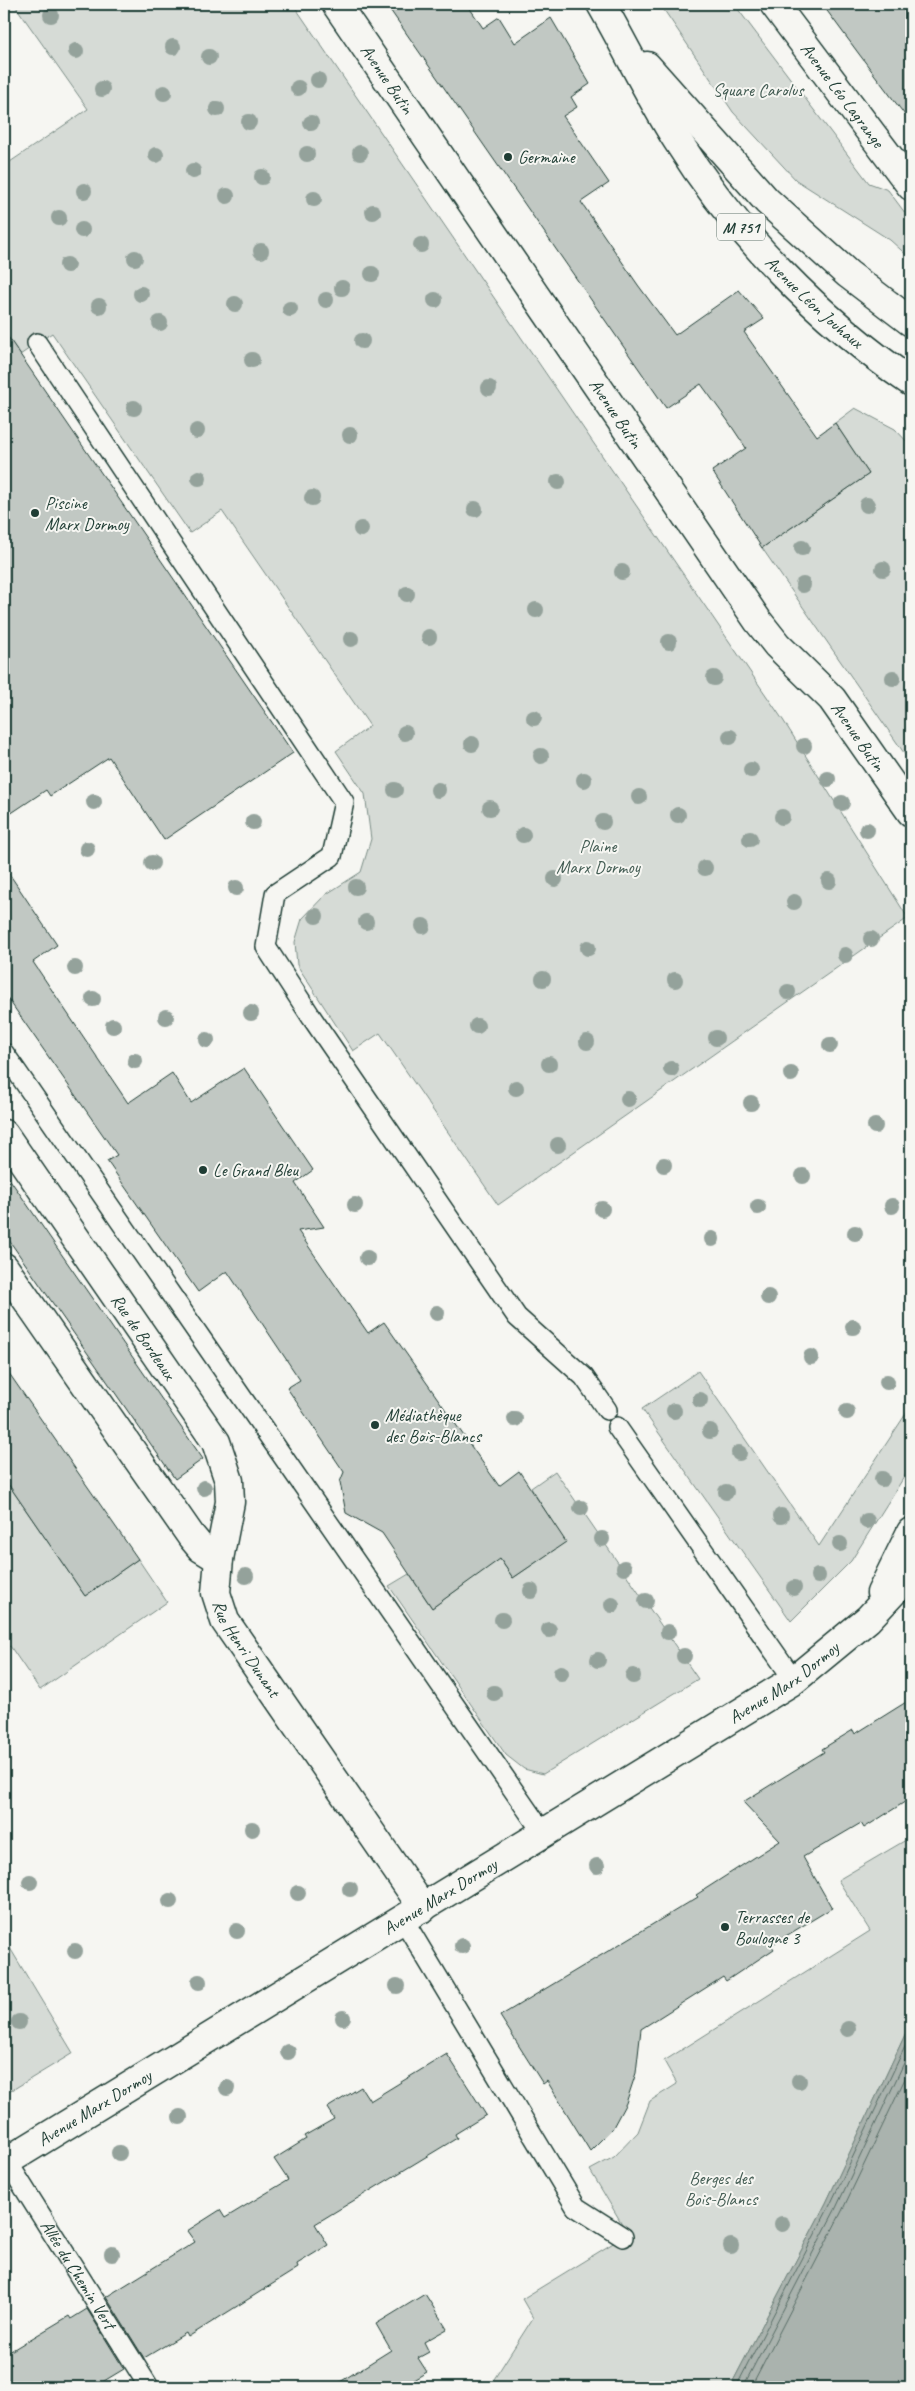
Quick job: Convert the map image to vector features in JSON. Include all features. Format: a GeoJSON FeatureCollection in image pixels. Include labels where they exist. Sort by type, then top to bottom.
{"type":"FeatureCollection","features":[{"type":"Feature","properties":{"kind":"street","name":"Avenue Butin"},"geometry":{"type":"LineString","coordinates":[[336,4],[758,621],[777,645],[832,699],[911,812]]}},
{"type":"Feature","properties":{"kind":"street","name":"Avenue Léon Jouhaux"},"geometry":{"type":"LineString","coordinates":[[601,4],[618,33],[650,97],[702,177],[733,218],[772,262],[847,333],[911,382]]}},
{"type":"Feature","properties":{"kind":"street","name":"Avenue Léo Lagrange"},"geometry":{"type":"LineString","coordinates":[[774,4],[911,186]]}},
{"type":"Feature","properties":{"kind":"street","name":"Avenue Léon Jouhaux"},"geometry":{"type":"LineString","coordinates":[[618,33],[704,132],[768,201],[848,274],[911,322]]}},
{"type":"Feature","properties":{"kind":"street","name":"Rue de Bordeaux"},"geometry":{"type":"LineString","coordinates":[[4,1134],[216,1442],[229,1481],[230,1502],[219,1559]]}},
{"type":"Feature","properties":{"kind":"street"},"geometry":{"type":"LineString","coordinates":[[4,1267],[191,1536],[201,1548],[219,1559]]}},
{"type":"Feature","properties":{"kind":"street","name":"Avenue Marx Dormoy"},"geometry":{"type":"LineString","coordinates":[[868,1619],[911,1532]]}},
{"type":"Feature","properties":{"kind":"street","name":"Rue Henri Dunant"},"geometry":{"type":"LineString","coordinates":[[219,1559],[216,1593],[225,1621],[413,1914]]}},
{"type":"Feature","properties":{"kind":"street","name":"Avenue Marx Dormoy"},"geometry":{"type":"LineString","coordinates":[[5,2162],[794,1680],[868,1619],[911,1573]]}},
{"type":"Feature","properties":{"kind":"lane"},"geometry":{"type":"LineString","coordinates":[[37,343],[344,802],[332,856],[275,894],[266,947],[312,1018],[517,1316],[584,1377],[607,1410]]}},
{"type":"Feature","properties":{"kind":"lane"},"geometry":{"type":"LineString","coordinates":[[4,1053],[543,1833]]}},
{"type":"Feature","properties":{"kind":"lane"},"geometry":{"type":"LineString","coordinates":[[617,1428],[794,1680]]}},
{"type":"Feature","properties":{"kind":"lane"},"geometry":{"type":"LineString","coordinates":[[413,1914],[576,2207],[623,2237]]}},
{"type":"Feature","properties":{"kind":"lane","name":"Allée du Chemin Vert"},"geometry":{"type":"LineString","coordinates":[[5,2162],[149,2387]]}},
{"type":"Feature","properties":{"kind":"green space","name":"Plaine Marx Dormoy"},"geometry":{"type":"Polygon","coordinates":[[[14,4],[293,4],[783,720],[908,918],[498,1205],[380,1033],[353,1051],[297,965],[295,942],[302,919],[325,895],[361,872],[371,839],[365,794],[336,751],[370,726],[222,511],[190,533],[52,333],[20,355],[4,331],[4,166],[88,109],[14,4]]]}},
{"type":"Feature","properties":{"kind":"green space","name":"Square Carolus"},"geometry":{"type":"Polygon","coordinates":[[[660,4],[734,4],[869,183],[888,190],[911,221],[911,259],[890,240],[796,180],[733,112],[660,4]]]}},
{"type":"Feature","properties":{"kind":"green space"},"geometry":{"type":"Polygon","coordinates":[[[855,408],[895,429],[911,446],[911,763],[762,548],[869,474],[835,423],[855,408]]]}},
{"type":"Feature","properties":{"kind":"green space"},"geometry":{"type":"Polygon","coordinates":[[[698,1371],[819,1546],[911,1406],[911,1466],[851,1561],[791,1621],[642,1409],[698,1371]]]}},
{"type":"Feature","properties":{"kind":"green space"},"geometry":{"type":"Polygon","coordinates":[[[555,1471],[698,1679],[543,1774],[524,1769],[506,1755],[389,1586],[409,1574],[432,1608],[465,1584],[477,1526],[513,1578],[565,1542],[531,1488],[555,1471]]]}},
{"type":"Feature","properties":{"kind":"green space"},"geometry":{"type":"Polygon","coordinates":[[[4,1478],[85,1596],[138,1559],[167,1602],[40,1690],[10,1646],[4,1650],[4,1478]]]}},
{"type":"Feature","properties":{"kind":"green space","name":"Berges des Bois-Blancs"},"geometry":{"type":"Polygon","coordinates":[[[911,1837],[911,2022],[826,2203],[730,2387],[489,2387],[533,2318],[522,2299],[628,2234],[590,2170],[614,2157],[638,2132],[650,2101],[677,2084],[664,2061],[870,1931],[838,1880],[911,1837]]]}},
{"type":"Feature","properties":{"kind":"green space"},"geometry":{"type":"Polygon","coordinates":[[[4,1938],[73,2053],[4,2095],[4,1938]]]}},
{"type":"Feature","properties":{"kind":"water"},"geometry":{"type":"Polygon","coordinates":[[[911,2022],[911,2387],[730,2387],[826,2203],[911,2022]]]}},
{"type":"Feature","properties":{"kind":"building"},"geometry":{"type":"Polygon","coordinates":[[[386,4],[467,4],[483,28],[499,17],[515,43],[551,18],[590,84],[571,97],[577,107],[563,116],[609,183],[581,202],[638,285],[675,335],[739,290],[764,319],[744,332],[817,436],[835,423],[869,474],[762,548],[712,471],[746,448],[728,421],[701,384],[666,408],[386,4]]]}},
{"type":"Feature","properties":{"kind":"building"},"geometry":{"type":"Polygon","coordinates":[[[822,4],[911,4],[911,123],[859,54],[822,4]]]}},
{"type":"Feature","properties":{"kind":"building"},"geometry":{"type":"Polygon","coordinates":[[[4,331],[293,753],[164,840],[109,757],[50,796],[46,790],[4,818],[4,331]]]}},
{"type":"Feature","properties":{"kind":"building"},"geometry":{"type":"Polygon","coordinates":[[[4,866],[57,945],[33,962],[128,1103],[172,1073],[191,1103],[244,1068],[313,1170],[295,1183],[324,1227],[298,1231],[368,1333],[384,1322],[499,1486],[519,1471],[566,1542],[513,1578],[500,1559],[432,1608],[382,1533],[346,1513],[340,1482],[344,1472],[287,1388],[300,1380],[227,1271],[198,1292],[107,1161],[117,1155],[4,993],[4,866]]]}},
{"type":"Feature","properties":{"kind":"building"},"geometry":{"type":"Polygon","coordinates":[[[4,1171],[203,1459],[175,1479],[4,1233],[4,1171]]]}},
{"type":"Feature","properties":{"kind":"building"},"geometry":{"type":"Polygon","coordinates":[[[4,1366],[138,1559],[85,1596],[4,1478],[4,1366]]]}},
{"type":"Feature","properties":{"kind":"building","name":"Terrasses de Boulogne 3"},"geometry":{"type":"Polygon","coordinates":[[[911,1699],[911,1798],[864,1828],[861,1823],[803,1857],[832,1908],[771,1945],[774,1949],[726,1981],[723,1977],[641,2029],[636,2073],[626,2103],[612,2129],[590,2151],[547,2081],[543,2084],[500,2016],[698,1897],[696,1895],[780,1841],[743,1802],[824,1752],[822,1749],[853,1730],[855,1734],[911,1699]]]}},
{"type":"Feature","properties":{"kind":"building"},"geometry":{"type":"Polygon","coordinates":[[[447,2054],[486,2115],[455,2134],[457,2138],[315,2224],[328,2245],[297,2264],[298,2268],[188,2337],[186,2333],[144,2358],[106,2297],[195,2242],[187,2231],[220,2210],[225,2218],[288,2180],[274,2159],[306,2139],[304,2136],[334,2119],[327,2108],[361,2087],[370,2101],[447,2054]]]}},
{"type":"Feature","properties":{"kind":"building"},"geometry":{"type":"Polygon","coordinates":[[[425,2294],[447,2329],[424,2342],[429,2352],[418,2358],[427,2372],[401,2387],[332,2387],[391,2350],[376,2324],[425,2294]]]}},
{"type":"Feature","properties":{"kind":"building"},"geometry":{"type":"Polygon","coordinates":[[[87,2309],[124,2369],[94,2387],[4,2387],[4,2355],[69,2316],[71,2319],[87,2309]]]}},
{"type":"Feature","properties":{"kind":"place","name":"Germaine"},"geometry":{"type":"Point","coordinates":[508,157]}},
{"type":"Feature","properties":{"kind":"place","name":"Piscine Marx Dormoy"},"geometry":{"type":"Point","coordinates":[35,513]}},
{"type":"Feature","properties":{"kind":"place","name":"Le Grand Bleu"},"geometry":{"type":"Point","coordinates":[203,1170]}},
{"type":"Feature","properties":{"kind":"place","name":"Médiathèque des Bois-Blancs"},"geometry":{"type":"Point","coordinates":[375,1425]}},
{"type":"Feature","properties":{"kind":"place","name":"Terrasses de Boulogne 3"},"geometry":{"type":"Point","coordinates":[725,1927]}}]}
